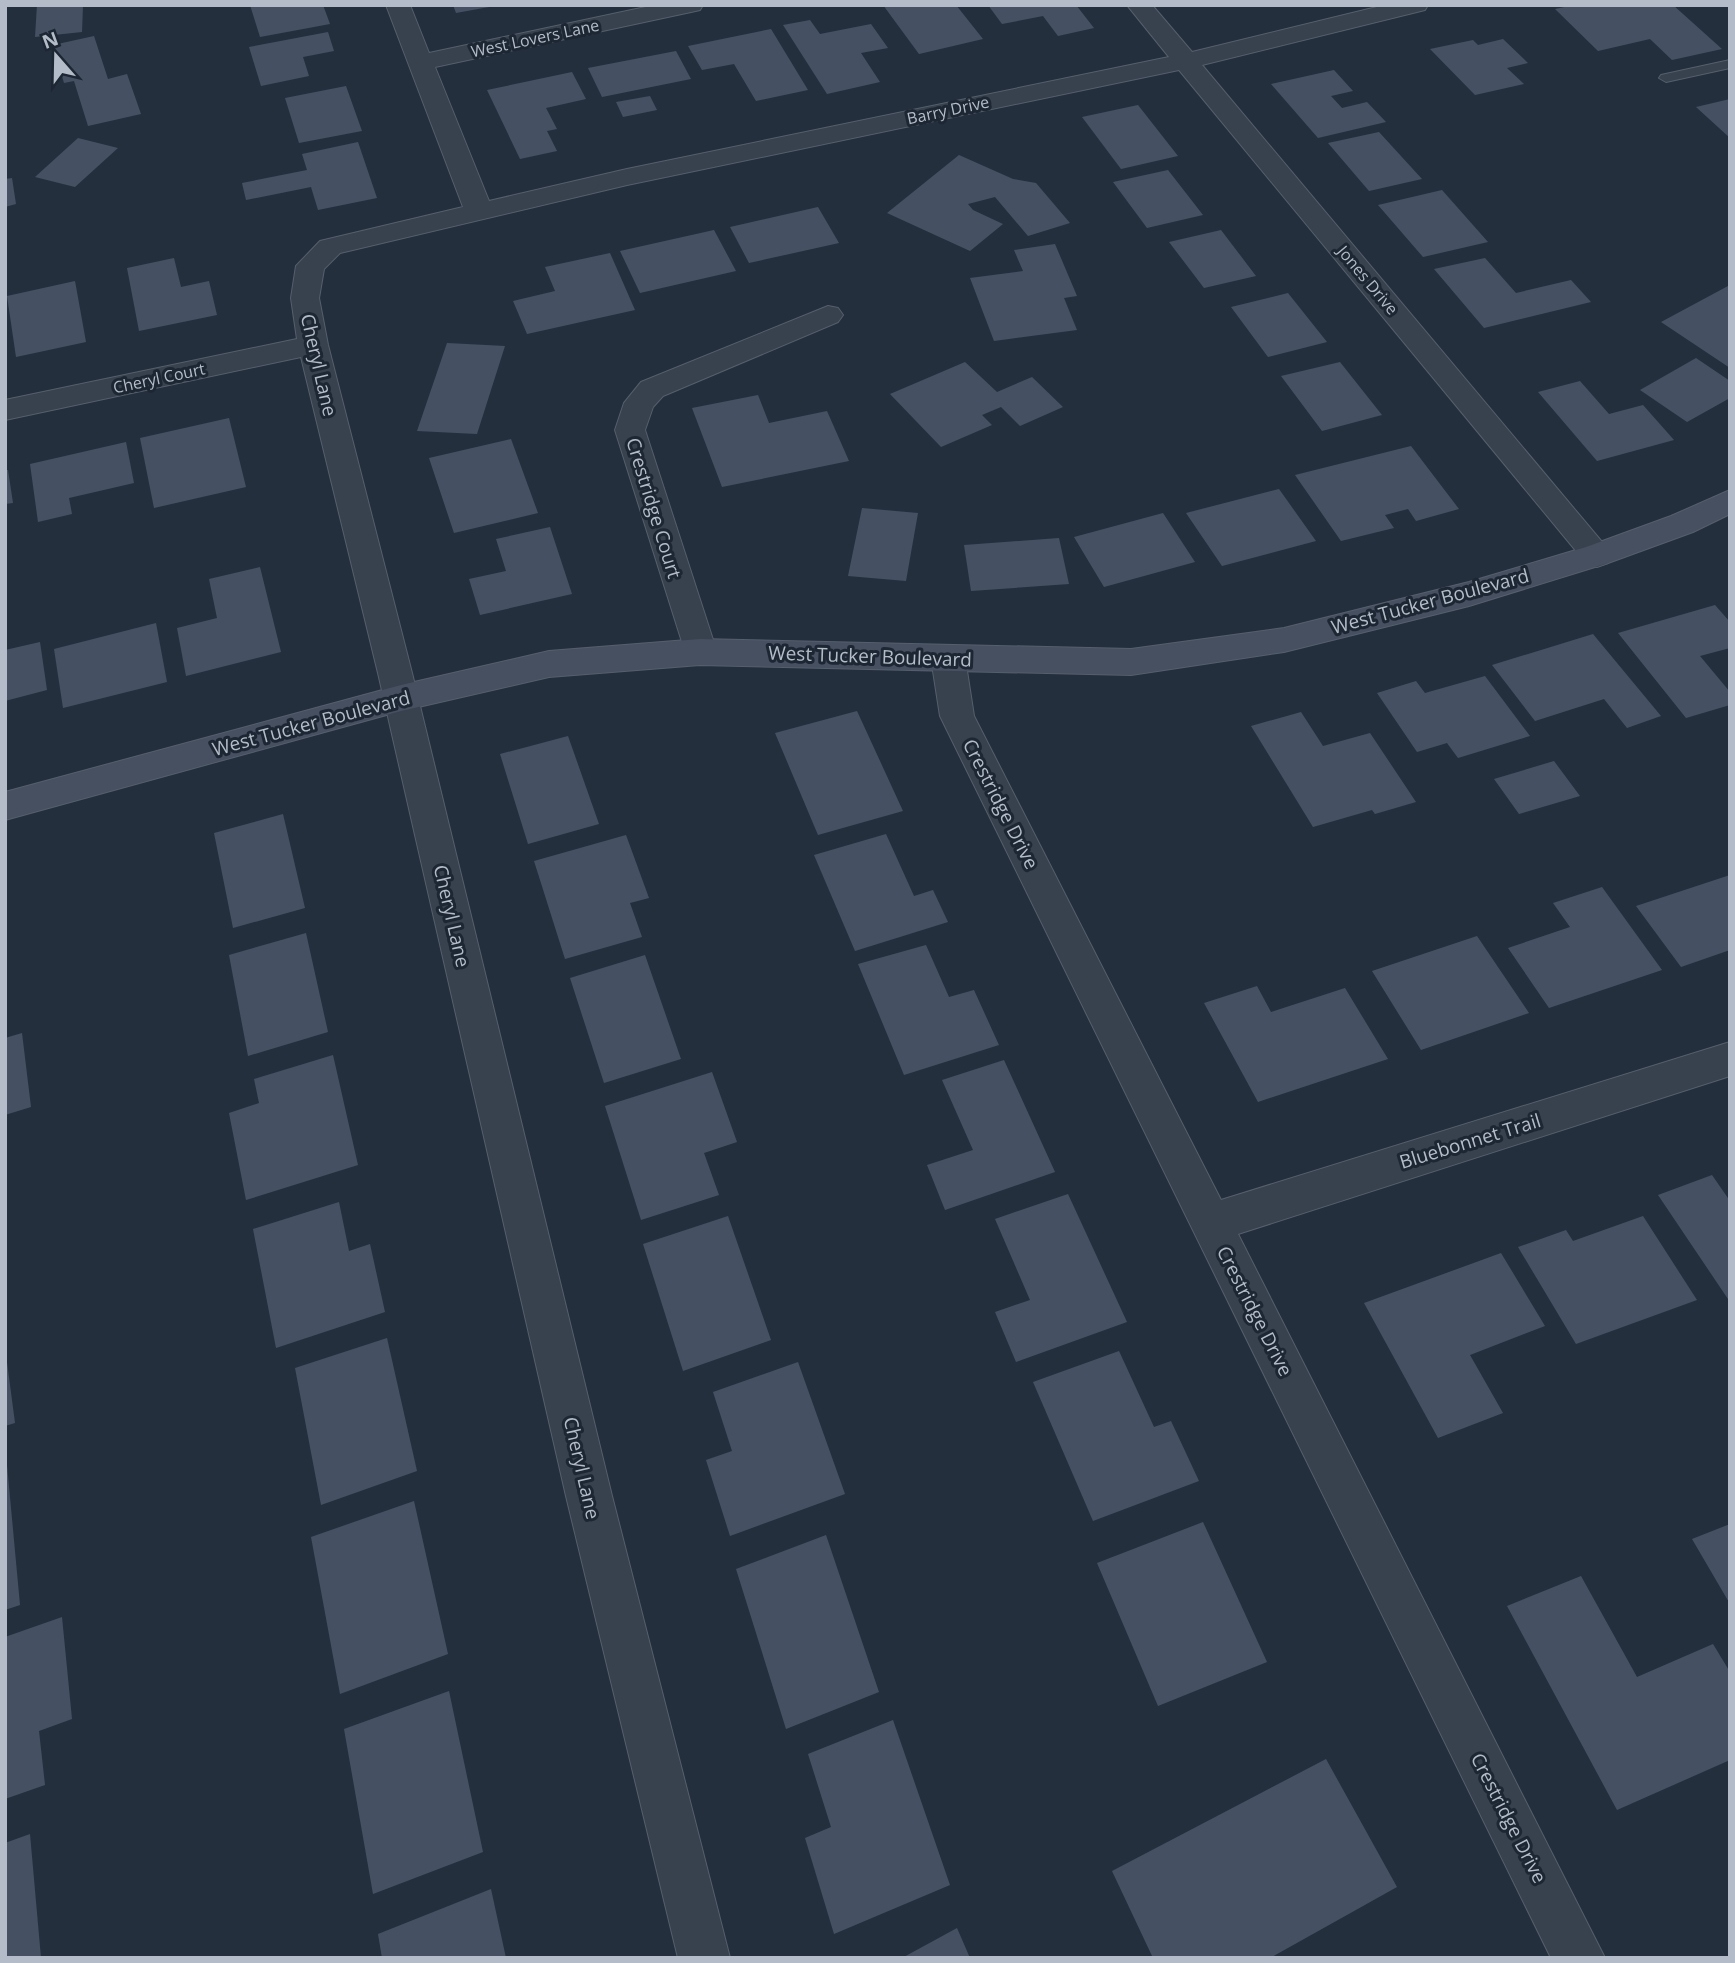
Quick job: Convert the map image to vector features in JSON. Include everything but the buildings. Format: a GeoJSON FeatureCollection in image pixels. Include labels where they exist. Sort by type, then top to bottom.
{"type":"FeatureCollection","features":[{"type":"Feature","properties":{"kind":"street"},"geometry":{"type":"LineString","coordinates":[[398,5],[480,212]]}},
{"type":"Feature","properties":{"kind":"street","name":"West Lovers Lane"},"geometry":{"type":"LineString","coordinates":[[421,62],[691,5]]}},
{"type":"Feature","properties":{"kind":"street","name":"Jones Drive"},"geometry":{"type":"LineString","coordinates":[[1139,5],[1597,555]]}},
{"type":"Feature","properties":{"kind":"street","name":"Barry Drive"},"geometry":{"type":"LineString","coordinates":[[480,212],[627,177],[1186,61],[1416,5]]}},
{"type":"Feature","properties":{"kind":"street","name":"Cheryl Lane"},"geometry":{"type":"LineString","coordinates":[[480,212],[330,247],[310,266],[304,298],[313,345],[401,698],[589,1496],[704,1958]]}},
{"type":"Feature","properties":{"kind":"street","name":"Crestridge Court"},"geometry":{"type":"LineString","coordinates":[[700,652],[630,430],[639,403],[653,389],[828,315]]}},
{"type":"Feature","properties":{"kind":"street","name":"Cheryl Court"},"geometry":{"type":"LineString","coordinates":[[5,410],[313,345]]}},
{"type":"Feature","properties":{"kind":"street","name":"West Tucker Boulevard"},"geometry":{"type":"LineString","coordinates":[[5,806],[401,698],[549,664],[700,652],[1131,662],[1284,640],[1469,594],[1597,555],[1682,524],[1730,501]]}},
{"type":"Feature","properties":{"kind":"street","name":"Crestridge Drive"},"geometry":{"type":"LineString","coordinates":[[948,659],[957,716],[1579,1958]]}},
{"type":"Feature","properties":{"kind":"street","name":"Bluebonnet Trail"},"geometry":{"type":"LineString","coordinates":[[1211,1223],[1730,1059]]}},
{"type":"Feature","properties":{"kind":"lane"},"geometry":{"type":"LineString","coordinates":[[1666,78],[1730,64]]}}]}
